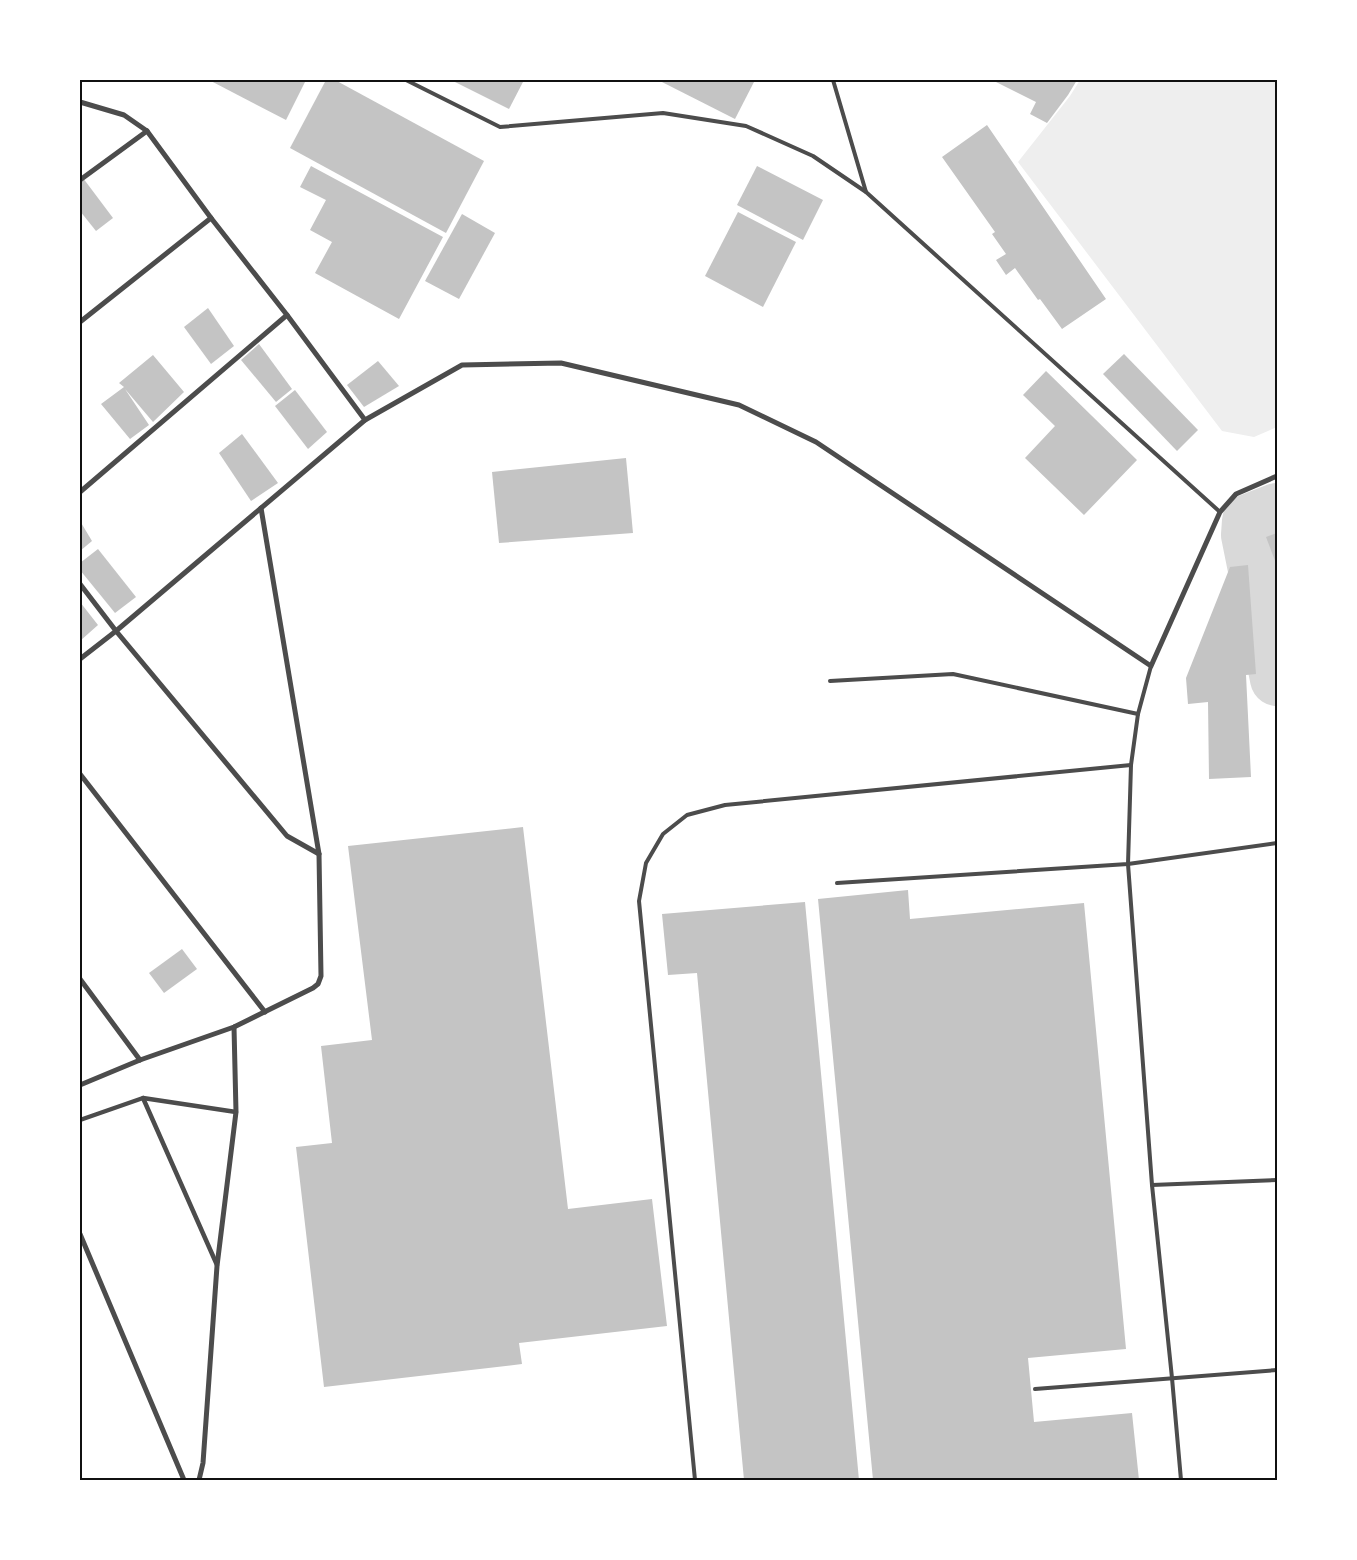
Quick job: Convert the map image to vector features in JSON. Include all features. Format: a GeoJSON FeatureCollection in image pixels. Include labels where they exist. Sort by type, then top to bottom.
{"type":"FeatureCollection","features":[{"type":"Feature","properties":{"kind":"street"},"geometry":{"type":"LineString","coordinates":[[80,102],[124,115],[147,131],[365,420]]}},
{"type":"Feature","properties":{"kind":"street"},"geometry":{"type":"LineString","coordinates":[[80,180],[147,131]]}},
{"type":"Feature","properties":{"kind":"street"},"geometry":{"type":"LineString","coordinates":[[80,322],[211,218]]}},
{"type":"Feature","properties":{"kind":"street"},"geometry":{"type":"LineString","coordinates":[[80,492],[287,315]]}},
{"type":"Feature","properties":{"kind":"street"},"geometry":{"type":"LineString","coordinates":[[80,659],[116,631],[365,420],[462,365],[561,363],[739,405],[816,442],[1151,666],[1220,512],[1236,494],[1277,476]]}},
{"type":"Feature","properties":{"kind":"street"},"geometry":{"type":"LineString","coordinates":[[80,1084],[140,1060],[234,1027],[318,984],[321,976],[319,854],[262,508]]}},
{"type":"Feature","properties":{"kind":"street"},"geometry":{"type":"LineString","coordinates":[[80,584],[116,631],[287,836],[319,854]]}},
{"type":"Feature","properties":{"kind":"street"},"geometry":{"type":"LineString","coordinates":[[80,774],[265,1012]]}},
{"type":"Feature","properties":{"kind":"street"},"geometry":{"type":"LineString","coordinates":[[80,979],[140,1060]]}},
{"type":"Feature","properties":{"kind":"street"},"geometry":{"type":"LineString","coordinates":[[199,1480],[203,1463],[217,1266],[236,1112],[234,1027]]}},
{"type":"Feature","properties":{"kind":"street"},"geometry":{"type":"LineString","coordinates":[[80,1120],[143,1098],[236,1112]]}},
{"type":"Feature","properties":{"kind":"street"},"geometry":{"type":"LineString","coordinates":[[143,1098],[217,1266]]}},
{"type":"Feature","properties":{"kind":"street"},"geometry":{"type":"LineString","coordinates":[[80,1234],[184,1480]]}},
{"type":"Feature","properties":{"kind":"lane"},"geometry":{"type":"LineString","coordinates":[[406,80],[500,127],[663,113],[746,126],[813,156],[866,192],[1220,512]]}},
{"type":"Feature","properties":{"kind":"lane"},"geometry":{"type":"LineString","coordinates":[[833,80],[866,192]]}},
{"type":"Feature","properties":{"kind":"lane"},"geometry":{"type":"LineString","coordinates":[[1151,666],[1138,714],[1131,765],[1128,864],[1152,1185],[1181,1480]]}},
{"type":"Feature","properties":{"kind":"lane"},"geometry":{"type":"LineString","coordinates":[[830,681],[953,674],[1138,714]]}},
{"type":"Feature","properties":{"kind":"lane"},"geometry":{"type":"LineString","coordinates":[[695,1480],[639,901],[646,863],[663,834],[687,815],[725,805],[1131,765]]}},
{"type":"Feature","properties":{"kind":"lane"},"geometry":{"type":"LineString","coordinates":[[837,884],[1128,864],[1277,843]]}},
{"type":"Feature","properties":{"kind":"lane"},"geometry":{"type":"LineString","coordinates":[[1152,1185],[1277,1180]]}},
{"type":"Feature","properties":{"kind":"lane"},"geometry":{"type":"LineString","coordinates":[[1035,1389],[1277,1370]]}},
{"type":"Feature","properties":{"kind":"shaded area"},"geometry":{"type":"Polygon","coordinates":[[[1080,80],[1277,80],[1277,427],[1254,437],[1222,431],[1018,162],[1070,96],[1080,80]]]}},
{"type":"Feature","properties":{"kind":"building"},"geometry":{"type":"Polygon","coordinates":[[[209,80],[306,80],[286,120],[209,80]]]}},
{"type":"Feature","properties":{"kind":"building"},"geometry":{"type":"Polygon","coordinates":[[[326,80],[335,80],[484,161],[446,233],[290,148],[326,80]]]}},
{"type":"Feature","properties":{"kind":"building"},"geometry":{"type":"Polygon","coordinates":[[[451,80],[524,80],[509,109],[451,80]]]}},
{"type":"Feature","properties":{"kind":"building"},"geometry":{"type":"Polygon","coordinates":[[[658,80],[755,80],[735,119],[658,80]]]}},
{"type":"Feature","properties":{"kind":"building"},"geometry":{"type":"Polygon","coordinates":[[[992,80],[1077,80],[1047,123],[1030,114],[1036,102],[992,80]]]}},
{"type":"Feature","properties":{"kind":"building"},"geometry":{"type":"Polygon","coordinates":[[[987,125],[1106,299],[1062,329],[1015,268],[1006,275],[996,260],[1006,254],[992,234],[995,232],[942,157],[987,125]]]}},
{"type":"Feature","properties":{"kind":"building"},"geometry":{"type":"Polygon","coordinates":[[[311,166],[443,237],[399,319],[315,273],[332,242],[310,230],[326,200],[300,187],[311,166]]]}},
{"type":"Feature","properties":{"kind":"building"},"geometry":{"type":"Polygon","coordinates":[[[757,166],[823,200],[803,240],[737,205],[757,166]]]}},
{"type":"Feature","properties":{"kind":"building"},"geometry":{"type":"Polygon","coordinates":[[[83,178],[113,218],[96,231],[80,211],[80,180],[83,178]]]}},
{"type":"Feature","properties":{"kind":"building"},"geometry":{"type":"Polygon","coordinates":[[[738,212],[796,242],[763,307],[705,276],[738,212]]]}},
{"type":"Feature","properties":{"kind":"building"},"geometry":{"type":"Polygon","coordinates":[[[462,214],[495,233],[459,299],[425,281],[462,214]]]}},
{"type":"Feature","properties":{"kind":"building"},"geometry":{"type":"Polygon","coordinates":[[[208,308],[234,346],[211,364],[184,327],[208,308]]]}},
{"type":"Feature","properties":{"kind":"building"},"geometry":{"type":"Polygon","coordinates":[[[259,344],[292,389],[276,402],[241,360],[259,344]]]}},
{"type":"Feature","properties":{"kind":"building"},"geometry":{"type":"Polygon","coordinates":[[[1124,354],[1198,430],[1177,451],[1103,374],[1124,354]]]}},
{"type":"Feature","properties":{"kind":"building"},"geometry":{"type":"Polygon","coordinates":[[[153,355],[184,392],[153,422],[125,389],[149,425],[130,439],[101,404],[124,387],[119,383],[153,355]]]}},
{"type":"Feature","properties":{"kind":"building"},"geometry":{"type":"Polygon","coordinates":[[[378,361],[399,386],[364,407],[347,385],[378,361]]]}},
{"type":"Feature","properties":{"kind":"building"},"geometry":{"type":"Polygon","coordinates":[[[1046,371],[1137,460],[1084,515],[1025,458],[1055,426],[1023,395],[1046,371]]]}},
{"type":"Feature","properties":{"kind":"building"},"geometry":{"type":"Polygon","coordinates":[[[295,390],[327,432],[308,449],[275,406],[295,390]]]}},
{"type":"Feature","properties":{"kind":"building"},"geometry":{"type":"Polygon","coordinates":[[[242,434],[278,483],[251,501],[219,453],[242,434]]]}},
{"type":"Feature","properties":{"kind":"building"},"geometry":{"type":"Polygon","coordinates":[[[626,458],[633,533],[499,543],[492,472],[626,458]]]}},
{"type":"Feature","properties":{"kind":"building"},"geometry":{"type":"Polygon","coordinates":[[[80,521],[92,541],[80,551],[80,521]]]}},
{"type":"Feature","properties":{"kind":"building"},"geometry":{"type":"Polygon","coordinates":[[[1277,533],[1277,566],[1266,537],[1277,533]]]}},
{"type":"Feature","properties":{"kind":"building"},"geometry":{"type":"Polygon","coordinates":[[[98,549],[136,597],[115,613],[80,570],[80,563],[98,549]]]}},
{"type":"Feature","properties":{"kind":"building"},"geometry":{"type":"Polygon","coordinates":[[[1248,565],[1256,674],[1246,675],[1251,777],[1209,779],[1208,702],[1188,704],[1186,678],[1230,567],[1248,565]]]}},
{"type":"Feature","properties":{"kind":"building"},"geometry":{"type":"Polygon","coordinates":[[[80,602],[98,625],[80,641],[80,602]]]}},
{"type":"Feature","properties":{"kind":"building"},"geometry":{"type":"Polygon","coordinates":[[[523,827],[568,1209],[652,1199],[667,1326],[519,1343],[522,1364],[324,1387],[296,1147],[332,1143],[321,1046],[372,1040],[348,846],[523,827]]]}},
{"type":"Feature","properties":{"kind":"building"},"geometry":{"type":"Polygon","coordinates":[[[908,890],[910,919],[1084,903],[1126,1349],[1028,1358],[1034,1422],[1132,1413],[1139,1480],[873,1480],[818,899],[908,890]]]}},
{"type":"Feature","properties":{"kind":"building"},"geometry":{"type":"Polygon","coordinates":[[[805,902],[859,1480],[744,1480],[697,973],[668,975],[662,914],[805,902]]]}},
{"type":"Feature","properties":{"kind":"building"},"geometry":{"type":"Polygon","coordinates":[[[182,949],[197,969],[164,993],[149,973],[182,949]]]}},
{"type":"Feature","properties":{"kind":"waterway"},"geometry":{"type":"LineString","coordinates":[[1277,510],[1249,521],[1248,535],[1277,679]]}}]}
